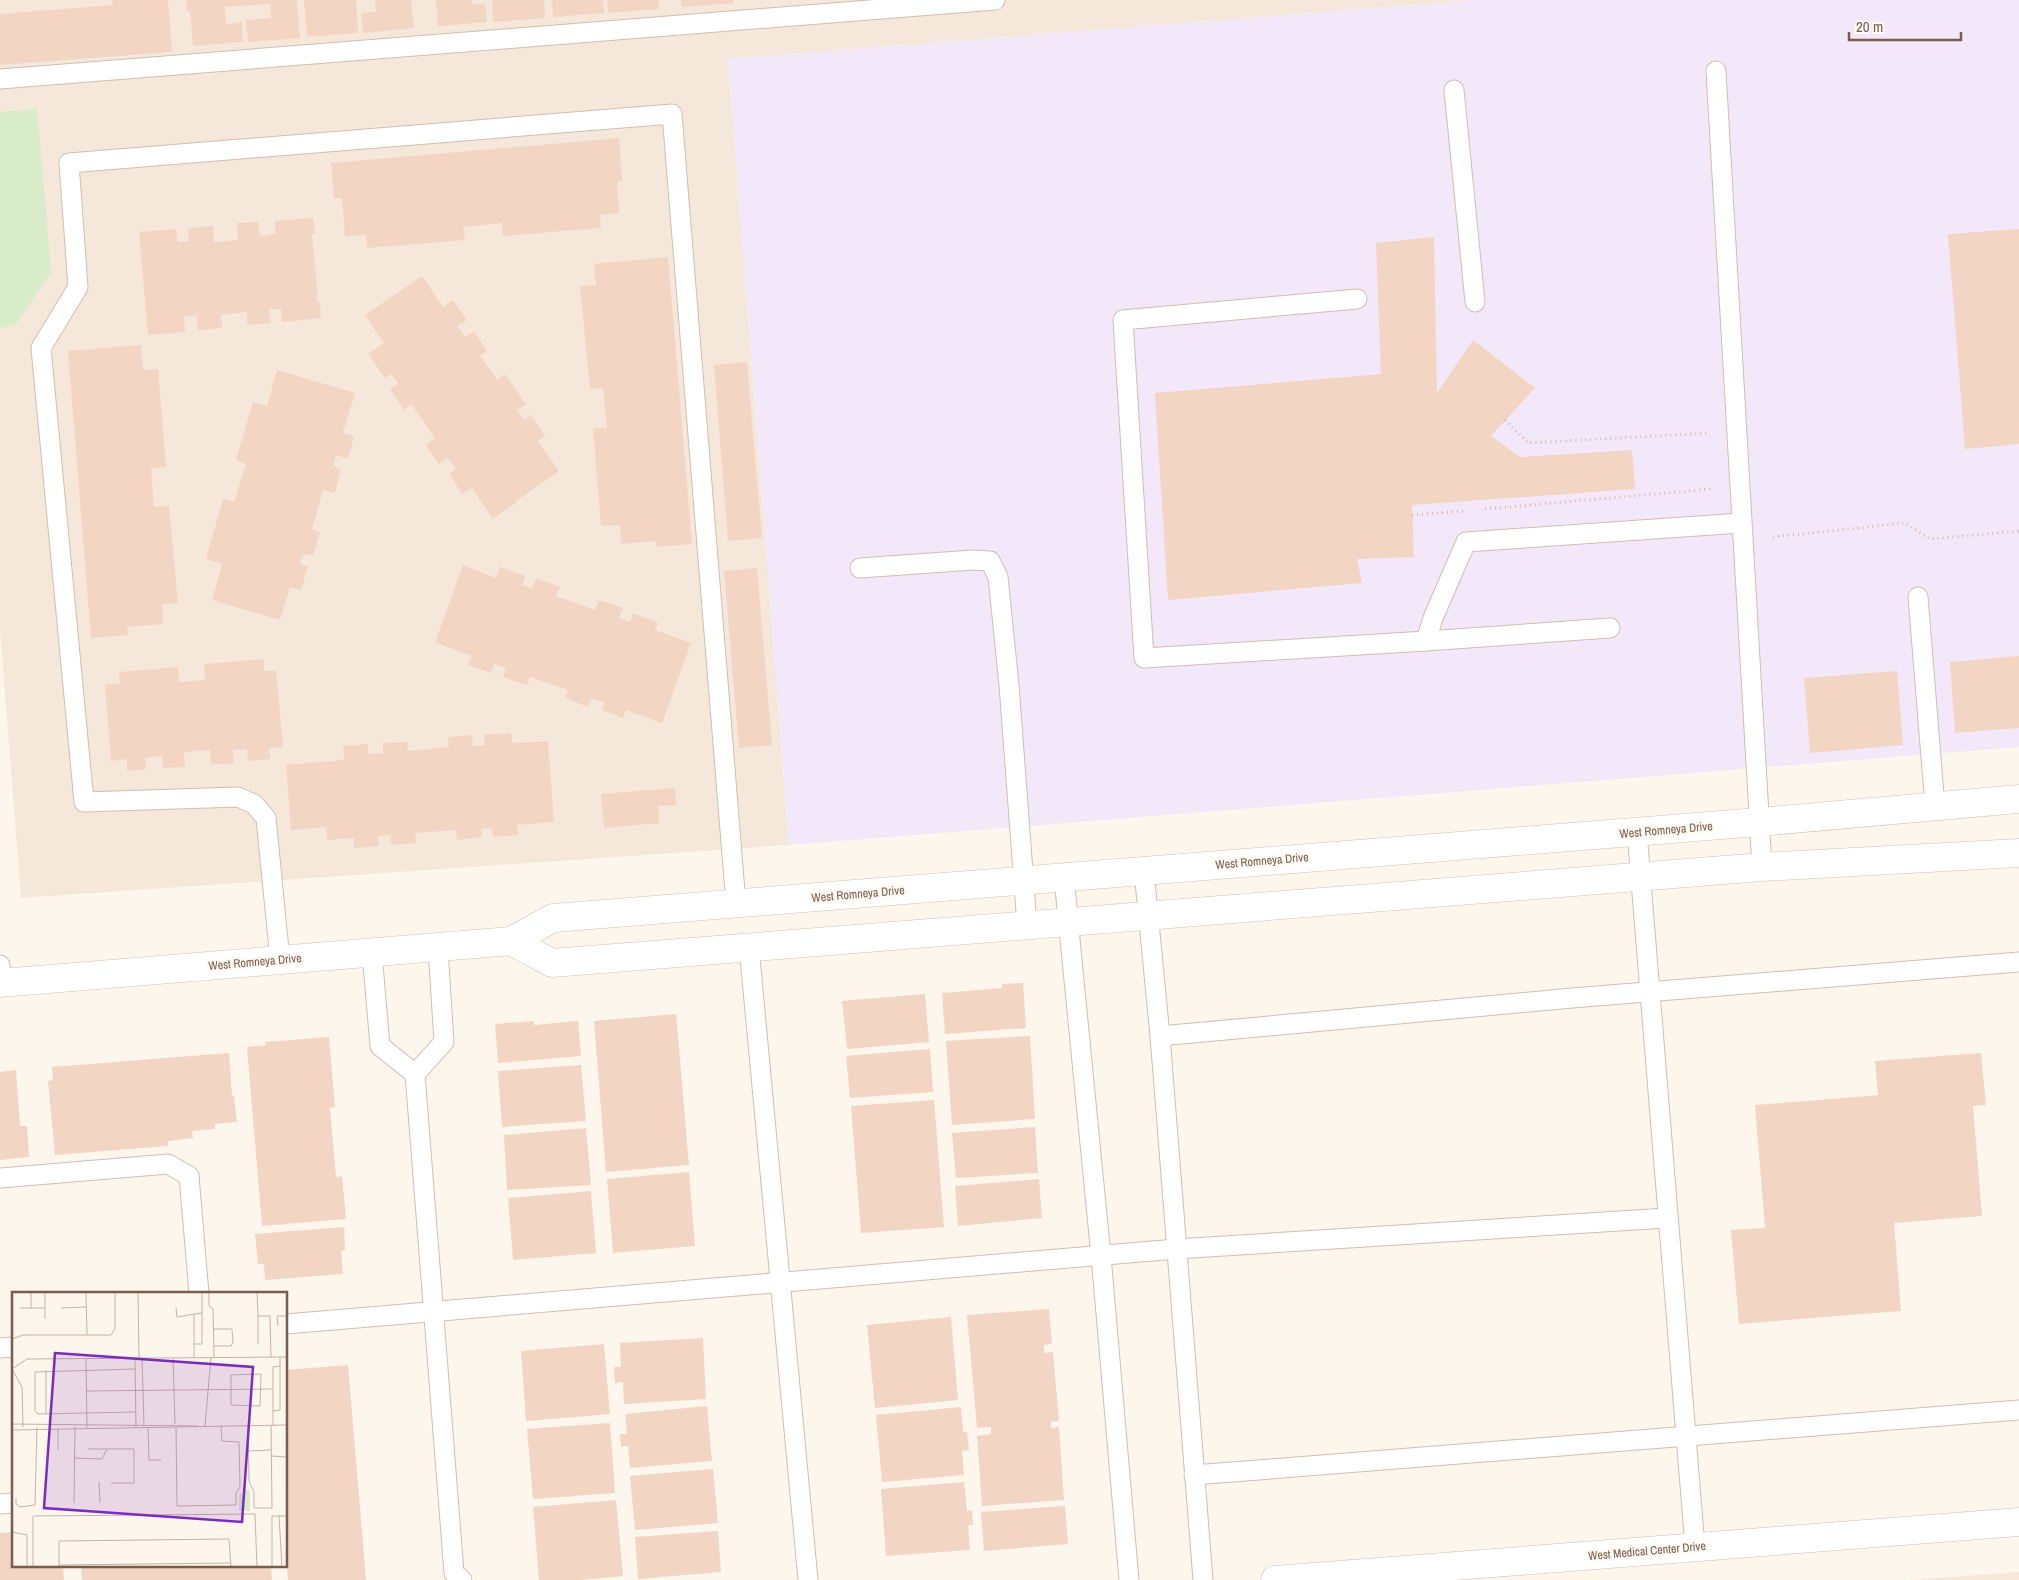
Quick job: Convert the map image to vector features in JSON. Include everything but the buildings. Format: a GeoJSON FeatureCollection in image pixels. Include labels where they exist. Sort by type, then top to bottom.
{"type":"FeatureCollection","features":[{"type":"Feature","properties":{"kind":"street","name":"West Romneya Drive"},"geometry":{"type":"LineString","coordinates":[[0,976],[280,960],[438,948],[511,941],[553,918],[1637,832],[2019,799]]}},
{"type":"Feature","properties":{"kind":"street"},"geometry":{"type":"LineString","coordinates":[[511,941],[552,963],[1762,867],[2019,852]]}},
{"type":"Feature","properties":{"kind":"street","name":"West Medical Center Drive"},"geometry":{"type":"LineString","coordinates":[[1275,1580],[2019,1522]]}},
{"type":"Feature","properties":{"kind":"lane"},"geometry":{"type":"LineString","coordinates":[[0,79],[995,0]]}},
{"type":"Feature","properties":{"kind":"lane"},"geometry":{"type":"LineString","coordinates":[[1716,71],[1762,867]]}},
{"type":"Feature","properties":{"kind":"lane"},"geometry":{"type":"LineString","coordinates":[[1454,90],[1475,302]]}},
{"type":"Feature","properties":{"kind":"lane"},"geometry":{"type":"LineString","coordinates":[[280,960],[266,818],[254,804],[238,797],[84,802],[41,348],[78,287],[69,163],[672,114],[736,904]]}},
{"type":"Feature","properties":{"kind":"lane"},"geometry":{"type":"LineString","coordinates":[[1357,299],[1124,320],[1144,658],[1610,628]]}},
{"type":"Feature","properties":{"kind":"lane"},"geometry":{"type":"LineString","coordinates":[[1426,641],[1432,618],[1466,542],[1741,517]]}},
{"type":"Feature","properties":{"kind":"lane"},"geometry":{"type":"LineString","coordinates":[[860,568],[973,560],[990,561],[998,577],[1009,685],[1027,925]]}},
{"type":"Feature","properties":{"kind":"lane"},"geometry":{"type":"LineString","coordinates":[[1918,597],[1935,807]]}},
{"type":"Feature","properties":{"kind":"lane"},"geometry":{"type":"LineString","coordinates":[[1637,832],[1695,1547]]}},
{"type":"Feature","properties":{"kind":"lane"},"geometry":{"type":"LineString","coordinates":[[1144,871],[1160,1036],[1203,1580]]}},
{"type":"Feature","properties":{"kind":"lane"},"geometry":{"type":"LineString","coordinates":[[1064,878],[1101,1256],[1129,1580]]}},
{"type":"Feature","properties":{"kind":"lane"},"geometry":{"type":"LineString","coordinates":[[749,947],[808,1580]]}},
{"type":"Feature","properties":{"kind":"lane"},"geometry":{"type":"LineString","coordinates":[[438,948],[444,1042],[415,1074],[454,1578]]}},
{"type":"Feature","properties":{"kind":"lane"},"geometry":{"type":"LineString","coordinates":[[372,953],[380,1046],[415,1074]]}},
{"type":"Feature","properties":{"kind":"lane"},"geometry":{"type":"LineString","coordinates":[[1160,1036],[1649,992],[2019,962]]}},
{"type":"Feature","properties":{"kind":"lane"},"geometry":{"type":"LineString","coordinates":[[0,1178],[168,1164],[188,1176],[199,1292]]}},
{"type":"Feature","properties":{"kind":"lane"},"geometry":{"type":"LineString","coordinates":[[288,1324],[1176,1249],[1667,1218]]}},
{"type":"Feature","properties":{"kind":"lane"},"geometry":{"type":"LineString","coordinates":[[1194,1475],[2019,1410]]}},
{"type":"Feature","properties":{"kind":"path"},"geometry":{"type":"LineString","coordinates":[[1505,420],[1528,443],[1712,433]]}},
{"type":"Feature","properties":{"kind":"path"},"geometry":{"type":"LineString","coordinates":[[1481,509],[1716,489],[1741,517],[1771,537],[1905,523],[1930,539],[2019,531]]}},
{"type":"Feature","properties":{"kind":"path"},"geometry":{"type":"LineString","coordinates":[[1412,515],[1471,510]]}},
{"type":"Feature","properties":{"kind":"shaded area"},"geometry":{"type":"Polygon","coordinates":[[[0,0],[1479,0],[728,59],[789,845],[21,898],[0,629],[0,0]]]}},
{"type":"Feature","properties":{"kind":"shaded area"},"geometry":{"type":"Polygon","coordinates":[[[1479,0],[2019,0],[2019,747],[789,845],[728,59],[1479,0]]]}},
{"type":"Feature","properties":{"kind":"shaded area"},"geometry":{"type":"Polygon","coordinates":[[[2019,1572],[2019,1580],[1909,1580],[2019,1572]]]}},
{"type":"Feature","properties":{"kind":"green space"},"geometry":{"type":"Polygon","coordinates":[[[37,109],[51,272],[16,324],[0,328],[0,112],[37,109]]]}}]}
